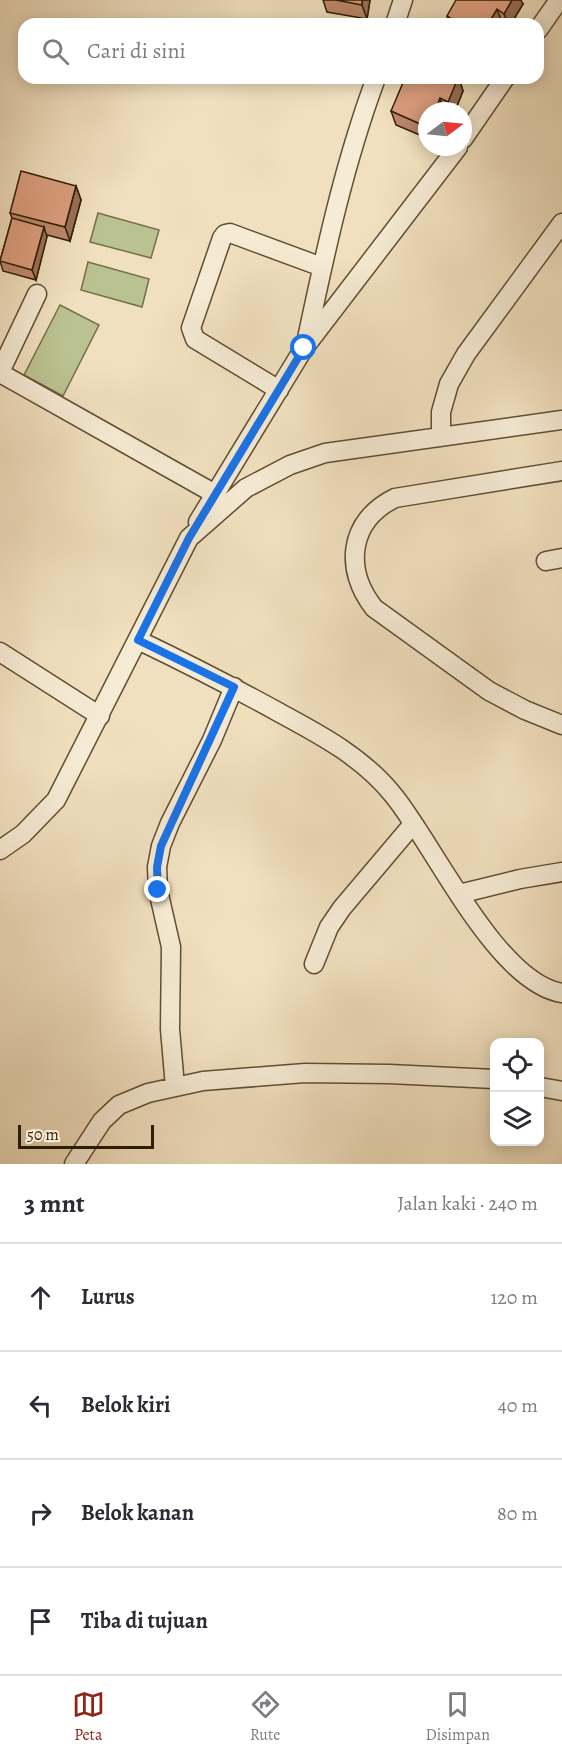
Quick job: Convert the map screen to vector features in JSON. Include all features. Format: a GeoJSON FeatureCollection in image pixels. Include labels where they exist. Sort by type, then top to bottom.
{"type":"FeatureCollection","features":[{"type":"Feature","properties":{"kind":"street"},"geometry":{"type":"LineString","coordinates":[[397,18],[403,0]]}},
{"type":"Feature","properties":{"kind":"street"},"geometry":{"type":"LineString","coordinates":[[544,21],[559,0]]}},
{"type":"Feature","properties":{"kind":"street"},"geometry":{"type":"LineString","coordinates":[[304,348],[356,133],[374,84]]}},
{"type":"Feature","properties":{"kind":"street"},"geometry":{"type":"LineString","coordinates":[[472,126],[501,84]]}},
{"type":"Feature","properties":{"kind":"street"},"geometry":{"type":"LineString","coordinates":[[0,849],[23,834],[56,800],[189,538],[304,348],[451,156]]}},
{"type":"Feature","properties":{"kind":"street"},"geometry":{"type":"LineString","coordinates":[[441,435],[441,412],[449,384],[562,223]]}},
{"type":"Feature","properties":{"kind":"street"},"geometry":{"type":"LineString","coordinates":[[279,390],[195,339],[192,333],[191,328],[222,238],[225,234],[230,233],[322,267]]}},
{"type":"Feature","properties":{"kind":"street"},"geometry":{"type":"LineString","coordinates":[[37,294],[0,372],[215,494]]}},
{"type":"Feature","properties":{"kind":"street"},"geometry":{"type":"LineString","coordinates":[[189,538],[246,488],[290,465],[325,453],[441,435],[562,420]]}},
{"type":"Feature","properties":{"kind":"street"},"geometry":{"type":"LineString","coordinates":[[562,471],[394,498],[377,507],[366,523],[355,543],[354,570],[361,592],[374,608],[489,691],[525,710],[562,725]]}},
{"type":"Feature","properties":{"kind":"street"},"geometry":{"type":"LineString","coordinates":[[138,640],[234,687],[330,740],[369,769],[394,796],[459,894],[511,962],[546,991],[562,993]]}},
{"type":"Feature","properties":{"kind":"street"},"geometry":{"type":"LineString","coordinates":[[0,652],[100,716]]}},
{"type":"Feature","properties":{"kind":"street"},"geometry":{"type":"LineString","coordinates":[[175,1088],[170,1029],[171,947],[158,890],[157,867],[161,846],[170,823],[212,740],[234,687]]}},
{"type":"Feature","properties":{"kind":"street"},"geometry":{"type":"LineString","coordinates":[[314,964],[329,927],[342,908],[413,824]]}},
{"type":"Feature","properties":{"kind":"street"},"geometry":{"type":"LineString","coordinates":[[459,894],[520,879],[562,872]]}},
{"type":"Feature","properties":{"kind":"street"},"geometry":{"type":"LineString","coordinates":[[74,1164],[102,1120],[119,1105],[148,1093],[203,1081],[305,1074],[401,1074],[490,1079]]}},
{"type":"Feature","properties":{"kind":"street"},"geometry":{"type":"LineString","coordinates":[[544,1088],[562,1091]]}},
{"type":"Feature","properties":{"kind":"green space"},"geometry":{"type":"Polygon","coordinates":[[[98,213],[159,230],[151,258],[90,242],[98,213]]]}},
{"type":"Feature","properties":{"kind":"green space"},"geometry":{"type":"Polygon","coordinates":[[[88,262],[149,279],[142,307],[81,290],[88,262]]]}},
{"type":"Feature","properties":{"kind":"green space"},"geometry":{"type":"Polygon","coordinates":[[[60,305],[99,325],[63,396],[24,375],[60,305]]]}},
{"type":"Feature","properties":{"kind":"building"},"geometry":{"type":"Polygon","coordinates":[[[336,0],[362,0],[362,5],[336,0]]]}},
{"type":"Feature","properties":{"kind":"building"},"geometry":{"type":"Polygon","coordinates":[[[456,0],[512,0],[504,14],[497,9],[492,18],[450,18],[447,16],[456,0]]]}},
{"type":"Feature","properties":{"kind":"building"},"geometry":{"type":"Polygon","coordinates":[[[402,84],[456,84],[448,102],[440,98],[438,102],[418,102],[418,123],[391,111],[402,84]]]}},
{"type":"Feature","properties":{"kind":"building"},"geometry":{"type":"Polygon","coordinates":[[[21,171],[76,186],[65,227],[10,213],[21,171]]]}},
{"type":"Feature","properties":{"kind":"building"},"geometry":{"type":"Polygon","coordinates":[[[12,218],[44,227],[32,270],[0,261],[12,218]]]}},
{"type":"Feature","properties":{"kind":"route"},"geometry":{"type":"LineString","coordinates":[[158,890],[157,867],[161,846],[170,823],[212,740],[234,687],[138,640],[189,538],[304,348]]}}]}
